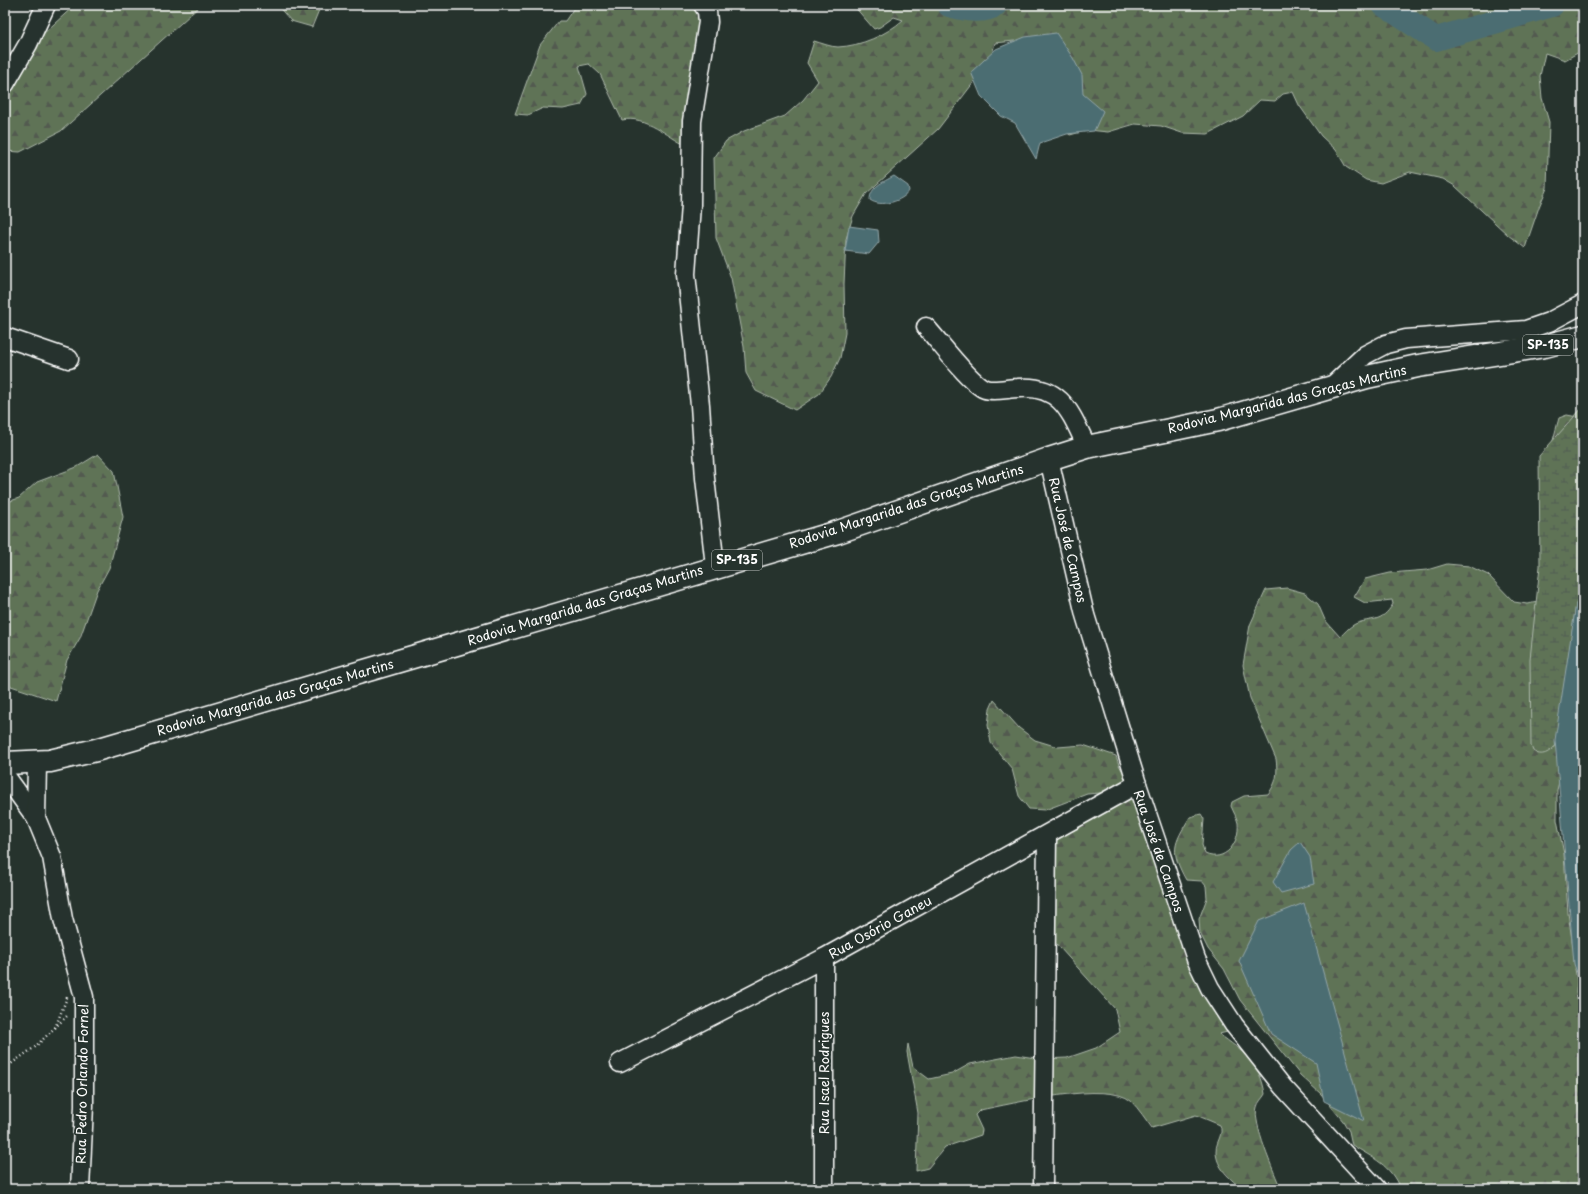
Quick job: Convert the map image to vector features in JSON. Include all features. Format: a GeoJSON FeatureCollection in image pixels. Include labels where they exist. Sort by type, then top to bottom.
{"type":"FeatureCollection","features":[{"type":"Feature","properties":{"kind":"main road","name":"Rodovia Margarida das Graças Martins"},"geometry":{"type":"LineString","coordinates":[[5,764],[37,763],[66,758],[96,750],[658,585],[715,566],[838,532],[1049,458],[1087,447],[1218,420],[1367,377],[1418,366],[1545,346],[1583,336]]}},
{"type":"Feature","properties":{"kind":"street"},"geometry":{"type":"LineString","coordinates":[[5,84],[28,44],[46,5]]}},
{"type":"Feature","properties":{"kind":"street"},"geometry":{"type":"LineString","coordinates":[[704,5],[707,11],[708,22],[692,121],[691,205],[686,260],[686,287],[700,405],[705,478],[715,566]]}},
{"type":"Feature","properties":{"kind":"street"},"geometry":{"type":"LineString","coordinates":[[1330,388],[1365,355],[1386,344],[1406,340],[1520,331],[1549,322],[1583,304]]}},
{"type":"Feature","properties":{"kind":"street"},"geometry":{"type":"LineString","coordinates":[[926,327],[974,381],[984,389],[1035,387],[1048,391],[1064,403],[1087,447]]}},
{"type":"Feature","properties":{"kind":"street"},"geometry":{"type":"LineString","coordinates":[[5,337],[69,359]]}},
{"type":"Feature","properties":{"kind":"street","name":"Rua José de Campos"},"geometry":{"type":"LineString","coordinates":[[1049,458],[1085,615],[1136,784],[1196,959],[1210,988],[1234,1025],[1283,1087],[1377,1189]]}},
{"type":"Feature","properties":{"kind":"street","name":"Rua Pedro Orlando Fornel"},"geometry":{"type":"LineString","coordinates":[[36,818],[37,763]]}},
{"type":"Feature","properties":{"kind":"street","name":"Rua Pedro Orlando Fornel"},"geometry":{"type":"LineString","coordinates":[[5,775],[36,818],[52,857],[63,919],[84,997],[84,1106],[80,1189]]}},
{"type":"Feature","properties":{"kind":"street","name":"Rua Osório Ganeu"},"geometry":{"type":"LineString","coordinates":[[620,1063],[824,958],[1136,784]]}},
{"type":"Feature","properties":{"kind":"street"},"geometry":{"type":"LineString","coordinates":[[1043,1189],[1047,835]]}},
{"type":"Feature","properties":{"kind":"street","name":"Rua Isael Rodrigues"},"geometry":{"type":"LineString","coordinates":[[824,958],[824,1189]]}},
{"type":"Feature","properties":{"kind":"path"},"geometry":{"type":"LineString","coordinates":[[55,1028],[62,1008],[78,975]]}},
{"type":"Feature","properties":{"kind":"path"},"geometry":{"type":"LineString","coordinates":[[5,1068],[35,1047],[84,997]]}},
{"type":"Feature","properties":{"kind":"green space"},"geometry":{"type":"Polygon","coordinates":[[[75,5],[201,5],[61,131],[20,152],[5,151],[5,81],[22,53],[75,5]]]}},
{"type":"Feature","properties":{"kind":"green space"},"geometry":{"type":"Polygon","coordinates":[[[277,5],[321,5],[312,27],[291,21],[277,5]]]}},
{"type":"Feature","properties":{"kind":"green space"},"geometry":{"type":"Polygon","coordinates":[[[576,5],[702,5],[687,146],[648,123],[631,119],[622,120],[600,74],[589,64],[579,66],[587,94],[581,105],[563,109],[543,108],[528,115],[515,114],[540,45],[559,21],[565,21],[576,5]]]}},
{"type":"Feature","properties":{"kind":"green space"},"geometry":{"type":"Polygon","coordinates":[[[853,5],[1583,5],[1583,50],[1565,60],[1545,53],[1540,76],[1542,98],[1549,122],[1547,188],[1525,248],[1508,235],[1455,186],[1443,179],[1410,172],[1381,183],[1366,180],[1346,167],[1336,150],[1321,136],[1299,105],[1293,92],[1283,94],[1275,101],[1260,100],[1243,116],[1208,134],[1182,133],[1161,126],[1135,124],[1108,132],[1088,130],[1070,135],[1063,129],[1029,44],[1014,41],[995,43],[990,61],[938,129],[866,194],[853,216],[846,239],[844,284],[845,333],[840,358],[831,377],[819,394],[795,410],[756,391],[746,373],[744,347],[731,278],[716,238],[714,158],[726,141],[744,131],[785,116],[803,100],[818,81],[807,63],[814,41],[835,47],[864,42],[881,35],[903,20],[894,17],[880,27],[874,29],[853,5]]]}},
{"type":"Feature","properties":{"kind":"green space"},"geometry":{"type":"Polygon","coordinates":[[[1583,407],[1583,589],[1576,604],[1556,745],[1548,752],[1540,754],[1533,751],[1531,746],[1530,659],[1540,566],[1539,456],[1583,407]]]}},
{"type":"Feature","properties":{"kind":"green space"},"geometry":{"type":"Polygon","coordinates":[[[1567,415],[1583,418],[1577,592],[1556,729],[1558,741],[1559,782],[1557,790],[1557,820],[1564,854],[1568,913],[1576,967],[1576,993],[1583,1022],[1583,1189],[1400,1189],[1392,1174],[1386,1168],[1374,1158],[1352,1145],[1349,1131],[1343,1121],[1321,1094],[1300,1075],[1240,1000],[1224,969],[1208,949],[1200,933],[1199,919],[1207,898],[1206,886],[1202,881],[1186,880],[1177,862],[1177,842],[1190,817],[1201,814],[1204,819],[1202,845],[1205,854],[1219,856],[1225,853],[1234,844],[1238,830],[1238,823],[1231,806],[1232,802],[1244,796],[1268,794],[1275,782],[1277,773],[1276,759],[1250,698],[1243,665],[1250,625],[1266,590],[1287,588],[1305,593],[1318,604],[1325,620],[1340,637],[1355,624],[1376,619],[1384,615],[1389,610],[1393,604],[1392,600],[1365,603],[1354,597],[1365,579],[1390,573],[1427,570],[1447,564],[1469,566],[1488,575],[1514,602],[1527,604],[1538,602],[1548,593],[1541,485],[1559,418],[1567,415]]]}},
{"type":"Feature","properties":{"kind":"green space"},"geometry":{"type":"Polygon","coordinates":[[[98,454],[114,471],[123,517],[109,568],[97,590],[80,638],[67,660],[56,701],[5,684],[5,503],[19,498],[37,482],[77,467],[98,454]]]}},
{"type":"Feature","properties":{"kind":"green space"},"geometry":{"type":"Polygon","coordinates":[[[994,700],[1019,728],[1035,740],[1058,747],[1083,745],[1116,756],[1119,765],[1142,803],[1186,928],[1236,1030],[1219,1034],[1243,1052],[1255,1066],[1263,1083],[1265,1094],[1258,1103],[1256,1114],[1264,1148],[1281,1189],[1242,1189],[1225,1173],[1221,1168],[1216,1151],[1221,1132],[1220,1125],[1196,1115],[1152,1128],[1131,1101],[1119,1095],[1102,1093],[1058,1095],[980,1110],[975,1115],[982,1130],[981,1135],[945,1147],[928,1168],[916,1171],[918,1113],[907,1052],[908,1044],[913,1067],[929,1079],[952,1074],[970,1064],[1016,1055],[1042,1059],[1067,1058],[1096,1048],[1120,1032],[1115,1009],[1051,938],[1051,849],[1062,828],[1100,793],[1087,794],[1045,810],[1029,809],[1019,796],[1012,769],[991,743],[988,725],[990,709],[994,700]]]}},
{"type":"Feature","properties":{"kind":"water"},"geometry":{"type":"Polygon","coordinates":[[[1056,33],[1073,58],[1082,75],[1083,94],[1103,111],[1094,131],[1067,134],[1040,143],[1036,159],[1015,123],[1001,116],[981,96],[971,72],[996,49],[1025,37],[1056,33]]]}},
{"type":"Feature","properties":{"kind":"water"},"geometry":{"type":"Polygon","coordinates":[[[894,176],[908,186],[909,191],[906,195],[897,200],[886,203],[870,200],[872,192],[875,188],[894,176]]]}},
{"type":"Feature","properties":{"kind":"water"},"geometry":{"type":"Polygon","coordinates":[[[849,226],[878,230],[879,242],[869,254],[845,251],[849,226]]]}},
{"type":"Feature","properties":{"kind":"water"},"geometry":{"type":"Polygon","coordinates":[[[1583,589],[1583,990],[1574,964],[1555,740],[1576,604],[1583,589]]]}},
{"type":"Feature","properties":{"kind":"water"},"geometry":{"type":"Polygon","coordinates":[[[1300,842],[1310,857],[1314,884],[1281,893],[1273,882],[1291,850],[1300,842]]]}},
{"type":"Feature","properties":{"kind":"water"},"geometry":{"type":"Polygon","coordinates":[[[1304,903],[1364,1121],[1324,1101],[1316,1063],[1271,1034],[1239,961],[1259,921],[1304,903]]]}},
{"type":"Feature","properties":{"kind":"waterway"},"geometry":{"type":"LineString","coordinates":[[949,5],[979,10],[990,8],[995,5]]}},
{"type":"Feature","properties":{"kind":"waterway"},"geometry":{"type":"LineString","coordinates":[[1384,5],[1436,39],[1552,5]]}}]}
